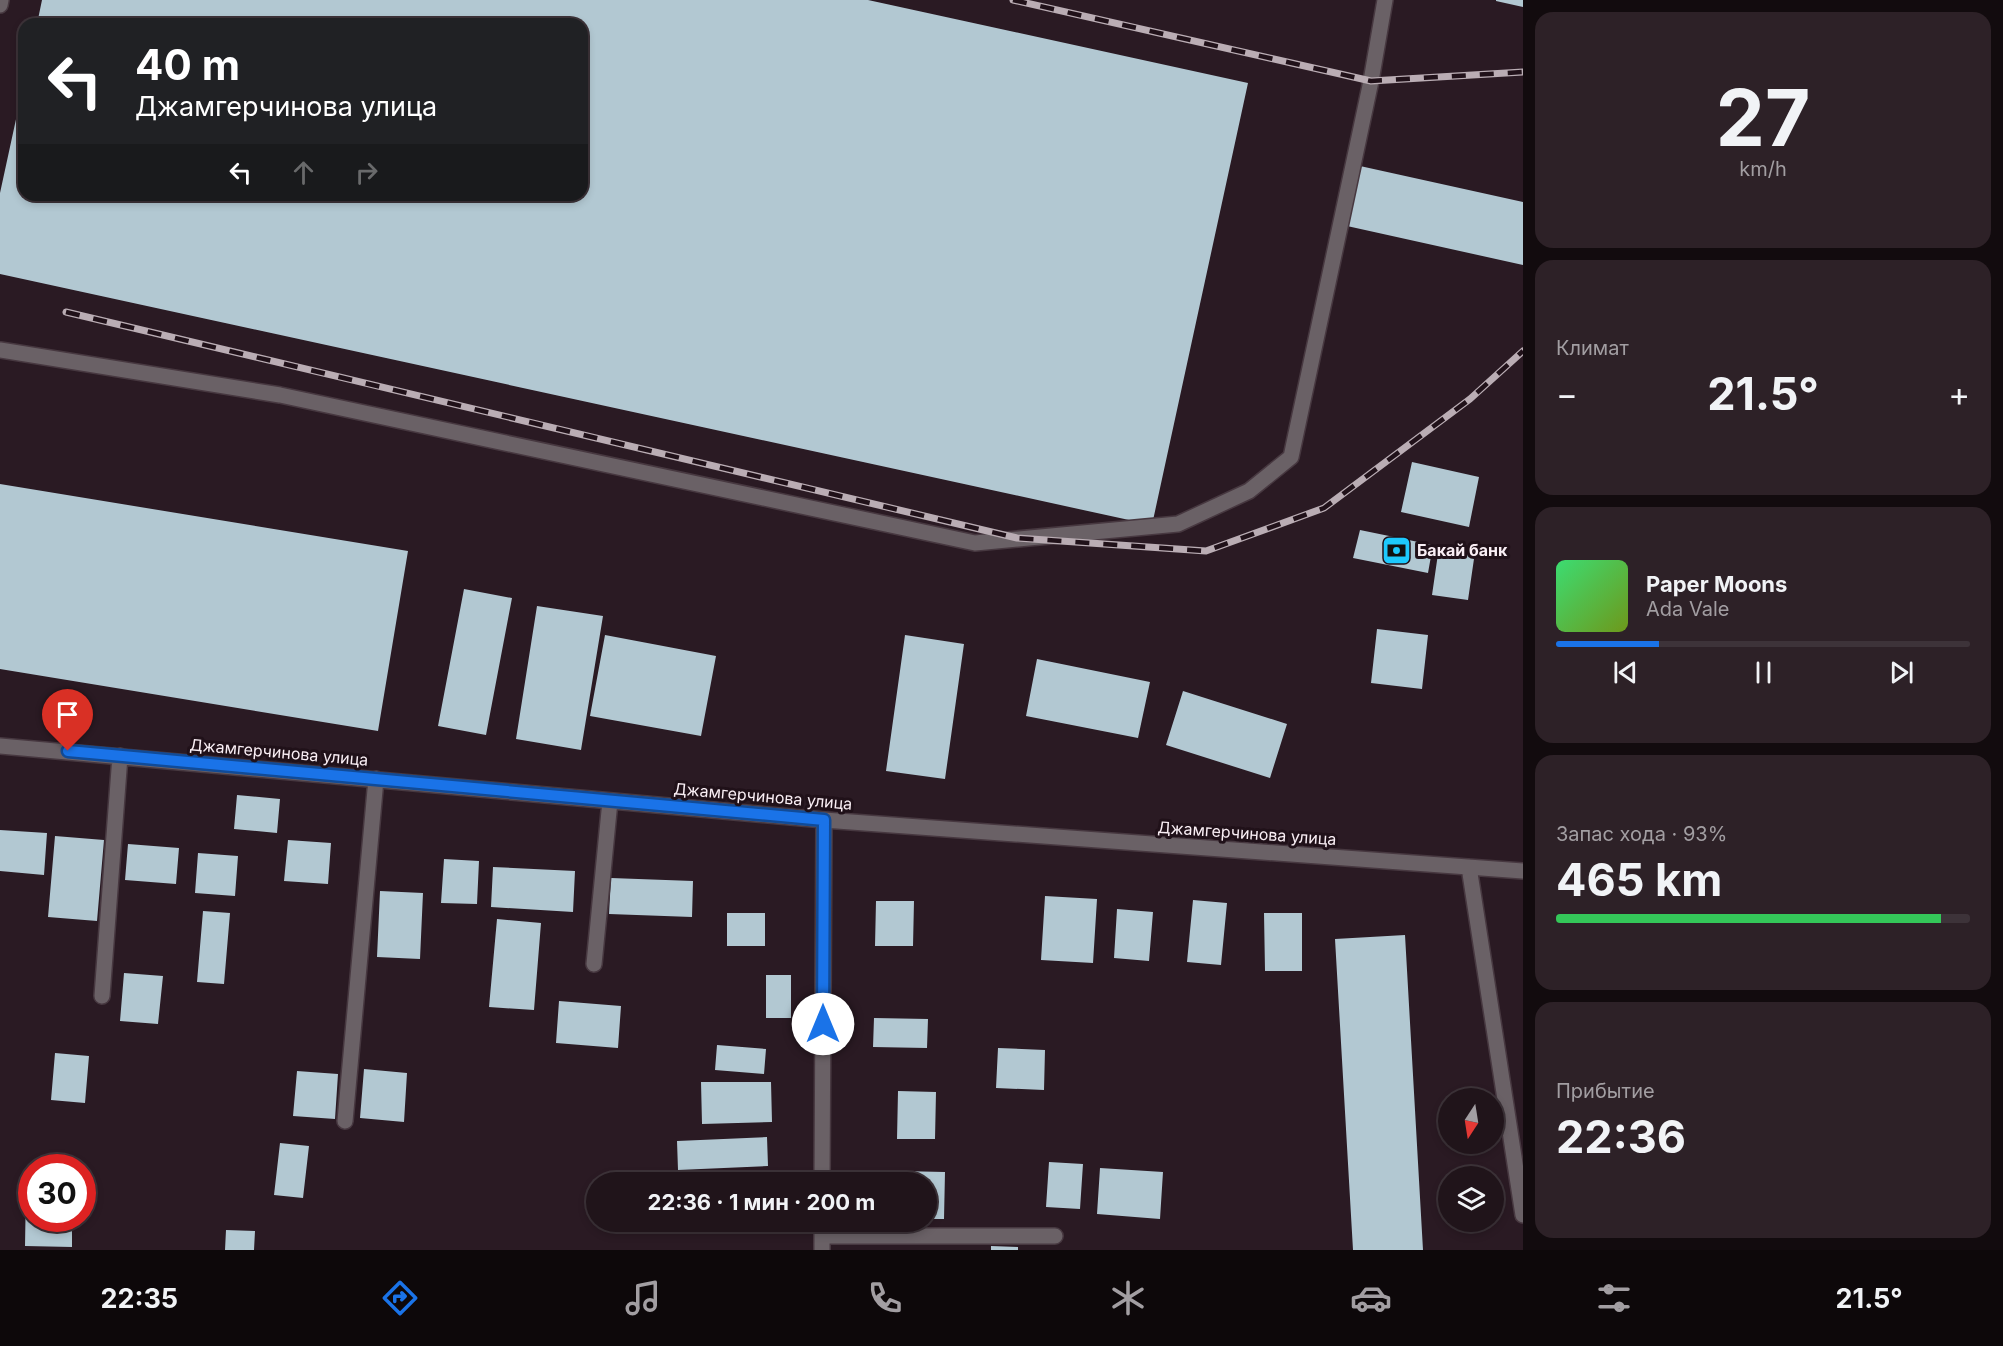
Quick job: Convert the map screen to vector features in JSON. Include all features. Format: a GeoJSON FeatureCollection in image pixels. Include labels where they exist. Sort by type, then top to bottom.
{"type":"FeatureCollection","features":[{"type":"Feature","properties":{"kind":"street"},"geometry":{"type":"LineString","coordinates":[[0,5],[1,0]]}},
{"type":"Feature","properties":{"kind":"street"},"geometry":{"type":"LineString","coordinates":[[0,350],[280,395],[975,543],[1178,524],[1249,491],[1291,458],[1371,81],[1385,0]]}},
{"type":"Feature","properties":{"kind":"street","name":"Джамгерчинова улица"},"geometry":{"type":"LineString","coordinates":[[0,746],[824,820],[1523,871]]}},
{"type":"Feature","properties":{"kind":"street"},"geometry":{"type":"LineString","coordinates":[[102,996],[120,756]]}},
{"type":"Feature","properties":{"kind":"street"},"geometry":{"type":"LineString","coordinates":[[345,1121],[376,779]]}},
{"type":"Feature","properties":{"kind":"street"},"geometry":{"type":"LineString","coordinates":[[594,964],[610,801]]}},
{"type":"Feature","properties":{"kind":"street"},"geometry":{"type":"LineString","coordinates":[[822,1172],[824,820]]}},
{"type":"Feature","properties":{"kind":"street"},"geometry":{"type":"LineString","coordinates":[[1469,867],[1523,1215]]}},
{"type":"Feature","properties":{"kind":"street"},"geometry":{"type":"LineString","coordinates":[[822,1236],[1055,1236]]}},
{"type":"Feature","properties":{"kind":"building"},"geometry":{"type":"Polygon","coordinates":[[[42,0],[868,0],[1248,83],[1152,525],[0,274],[0,193],[18,110],[18,201],[588,201],[588,18],[38,18],[42,0]]]}},
{"type":"Feature","properties":{"kind":"building"},"geometry":{"type":"Polygon","coordinates":[[[1523,0],[1523,7],[1496,1],[1523,0]]]}},
{"type":"Feature","properties":{"kind":"building"},"geometry":{"type":"Polygon","coordinates":[[[1360,166],[1523,202],[1523,265],[1347,226],[1360,166]]]}},
{"type":"Feature","properties":{"kind":"building"},"geometry":{"type":"Polygon","coordinates":[[[1412,462],[1479,477],[1469,527],[1401,512],[1412,462]]]}},
{"type":"Feature","properties":{"kind":"building"},"geometry":{"type":"Polygon","coordinates":[[[0,484],[408,551],[378,731],[0,669],[0,484]]]}},
{"type":"Feature","properties":{"kind":"building"},"geometry":{"type":"Polygon","coordinates":[[[1360,530],[1433,545],[1428,573],[1353,558],[1360,530]]]}},
{"type":"Feature","properties":{"kind":"building"},"geometry":{"type":"Polygon","coordinates":[[[1439,547],[1475,552],[1468,600],[1432,595],[1439,547]]]}},
{"type":"Feature","properties":{"kind":"building"},"geometry":{"type":"Polygon","coordinates":[[[464,589],[512,598],[486,735],[438,726],[464,589]]]}},
{"type":"Feature","properties":{"kind":"building"},"geometry":{"type":"Polygon","coordinates":[[[537,606],[603,616],[581,750],[516,739],[537,606]]]}},
{"type":"Feature","properties":{"kind":"building"},"geometry":{"type":"Polygon","coordinates":[[[1377,629],[1428,635],[1422,689],[1371,683],[1377,629]]]}},
{"type":"Feature","properties":{"kind":"building"},"geometry":{"type":"Polygon","coordinates":[[[605,635],[716,656],[701,736],[590,716],[605,635]]]}},
{"type":"Feature","properties":{"kind":"building"},"geometry":{"type":"Polygon","coordinates":[[[905,635],[964,644],[945,779],[886,771],[905,635]]]}},
{"type":"Feature","properties":{"kind":"building"},"geometry":{"type":"Polygon","coordinates":[[[1037,659],[1150,682],[1138,738],[1026,716],[1037,659]]]}},
{"type":"Feature","properties":{"kind":"building"},"geometry":{"type":"Polygon","coordinates":[[[1183,691],[1287,724],[1270,778],[1166,745],[1183,691]]]}},
{"type":"Feature","properties":{"kind":"building"},"geometry":{"type":"Polygon","coordinates":[[[237,795],[280,799],[277,833],[234,829],[237,795]]]}},
{"type":"Feature","properties":{"kind":"building"},"geometry":{"type":"Polygon","coordinates":[[[0,830],[47,833],[44,875],[0,871],[0,830]]]}},
{"type":"Feature","properties":{"kind":"building"},"geometry":{"type":"Polygon","coordinates":[[[55,836],[104,840],[97,921],[48,917],[55,836]]]}},
{"type":"Feature","properties":{"kind":"building"},"geometry":{"type":"Polygon","coordinates":[[[288,840],[331,843],[328,884],[284,881],[288,840]]]}},
{"type":"Feature","properties":{"kind":"building"},"geometry":{"type":"Polygon","coordinates":[[[128,844],[179,848],[176,884],[125,880],[128,844]]]}},
{"type":"Feature","properties":{"kind":"building"},"geometry":{"type":"Polygon","coordinates":[[[198,853],[238,856],[235,896],[195,893],[198,853]]]}},
{"type":"Feature","properties":{"kind":"building"},"geometry":{"type":"Polygon","coordinates":[[[444,859],[479,861],[477,904],[441,903],[444,859]]]}},
{"type":"Feature","properties":{"kind":"building"},"geometry":{"type":"Polygon","coordinates":[[[493,867],[575,871],[573,912],[491,907],[493,867]]]}},
{"type":"Feature","properties":{"kind":"building"},"geometry":{"type":"Polygon","coordinates":[[[611,878],[693,881],[692,917],[609,914],[611,878]]]}},
{"type":"Feature","properties":{"kind":"building"},"geometry":{"type":"Polygon","coordinates":[[[380,891],[423,893],[420,959],[377,957],[380,891]]]}},
{"type":"Feature","properties":{"kind":"building"},"geometry":{"type":"Polygon","coordinates":[[[1045,896],[1097,899],[1093,963],[1041,960],[1045,896]]]}},
{"type":"Feature","properties":{"kind":"building"},"geometry":{"type":"Polygon","coordinates":[[[1193,900],[1227,903],[1221,965],[1187,962],[1193,900]]]}},
{"type":"Feature","properties":{"kind":"building"},"geometry":{"type":"Polygon","coordinates":[[[876,901],[914,901],[913,946],[875,946],[876,901]]]}},
{"type":"Feature","properties":{"kind":"building"},"geometry":{"type":"Polygon","coordinates":[[[1117,909],[1153,912],[1149,961],[1114,958],[1117,909]]]}},
{"type":"Feature","properties":{"kind":"building"},"geometry":{"type":"Polygon","coordinates":[[[203,911],[230,913],[224,984],[197,982],[203,911]]]}},
{"type":"Feature","properties":{"kind":"building"},"geometry":{"type":"Polygon","coordinates":[[[727,913],[765,913],[765,946],[727,946],[727,913]]]}},
{"type":"Feature","properties":{"kind":"building"},"geometry":{"type":"Polygon","coordinates":[[[1264,913],[1302,913],[1302,971],[1265,971],[1264,913]]]}},
{"type":"Feature","properties":{"kind":"building"},"geometry":{"type":"Polygon","coordinates":[[[497,919],[541,923],[534,1010],[489,1007],[497,919]]]}},
{"type":"Feature","properties":{"kind":"building"},"geometry":{"type":"Polygon","coordinates":[[[1405,935],[1423,1250],[1353,1250],[1335,939],[1405,935]]]}},
{"type":"Feature","properties":{"kind":"building"},"geometry":{"type":"Polygon","coordinates":[[[124,973],[163,976],[158,1024],[120,1021],[124,973]]]}},
{"type":"Feature","properties":{"kind":"building"},"geometry":{"type":"Polygon","coordinates":[[[766,975],[791,975],[791,1018],[766,1018],[766,975]]]}},
{"type":"Feature","properties":{"kind":"building"},"geometry":{"type":"Polygon","coordinates":[[[559,1001],[621,1006],[618,1048],[556,1043],[559,1001]]]}},
{"type":"Feature","properties":{"kind":"building"},"geometry":{"type":"Polygon","coordinates":[[[874,1018],[928,1019],[927,1048],[873,1047],[874,1018]]]}},
{"type":"Feature","properties":{"kind":"building"},"geometry":{"type":"Polygon","coordinates":[[[717,1045],[766,1049],[764,1074],[715,1070],[717,1045]]]}},
{"type":"Feature","properties":{"kind":"building"},"geometry":{"type":"Polygon","coordinates":[[[998,1048],[1045,1050],[1044,1090],[996,1088],[998,1048]]]}},
{"type":"Feature","properties":{"kind":"building"},"geometry":{"type":"Polygon","coordinates":[[[55,1053],[89,1056],[85,1103],[51,1100],[55,1053]]]}},
{"type":"Feature","properties":{"kind":"building"},"geometry":{"type":"Polygon","coordinates":[[[364,1069],[407,1073],[404,1122],[360,1118],[364,1069]]]}},
{"type":"Feature","properties":{"kind":"building"},"geometry":{"type":"Polygon","coordinates":[[[297,1071],[338,1074],[335,1119],[293,1116],[297,1071]]]}},
{"type":"Feature","properties":{"kind":"building"},"geometry":{"type":"Polygon","coordinates":[[[701,1082],[771,1082],[772,1122],[702,1124],[701,1082]]]}},
{"type":"Feature","properties":{"kind":"building"},"geometry":{"type":"Polygon","coordinates":[[[898,1091],[936,1092],[935,1139],[897,1139],[898,1091]]]}},
{"type":"Feature","properties":{"kind":"building"},"geometry":{"type":"Polygon","coordinates":[[[767,1137],[768,1166],[678,1170],[677,1141],[767,1137]]]}},
{"type":"Feature","properties":{"kind":"building"},"geometry":{"type":"Polygon","coordinates":[[[280,1143],[309,1146],[303,1198],[274,1195],[280,1143]]]}},
{"type":"Feature","properties":{"kind":"building"},"geometry":{"type":"Polygon","coordinates":[[[1049,1162],[1083,1164],[1080,1209],[1046,1207],[1049,1162]]]}},
{"type":"Feature","properties":{"kind":"building"},"geometry":{"type":"Polygon","coordinates":[[[1100,1168],[1163,1172],[1160,1219],[1097,1214],[1100,1168]]]}},
{"type":"Feature","properties":{"kind":"building"},"geometry":{"type":"Polygon","coordinates":[[[900,1171],[945,1172],[944,1219],[937,1219],[937,1172],[900,1171]]]}},
{"type":"Feature","properties":{"kind":"building"},"geometry":{"type":"Polygon","coordinates":[[[226,1230],[255,1231],[254,1250],[225,1250],[226,1230]]]}},
{"type":"Feature","properties":{"kind":"building"},"geometry":{"type":"Polygon","coordinates":[[[25,1232],[72,1232],[72,1247],[25,1246],[25,1232]]]}},
{"type":"Feature","properties":{"kind":"building"},"geometry":{"type":"Polygon","coordinates":[[[991,1246],[1018,1247],[1018,1250],[991,1250],[991,1246]]]}},
{"type":"Feature","properties":{"kind":"railway"},"geometry":{"type":"LineString","coordinates":[[1013,0],[1371,81],[1523,72]]}},
{"type":"Feature","properties":{"kind":"railway"},"geometry":{"type":"LineString","coordinates":[[66,312],[1017,538],[1206,551],[1324,508],[1470,399],[1523,351]]}},
{"type":"Feature","properties":{"kind":"place","name":"Бакай банк"},"geometry":{"type":"Point","coordinates":[1396,550]}},
{"type":"Feature","properties":{"kind":"route"},"geometry":{"type":"LineString","coordinates":[[68,751],[824,820],[823,1024]]}}]}
